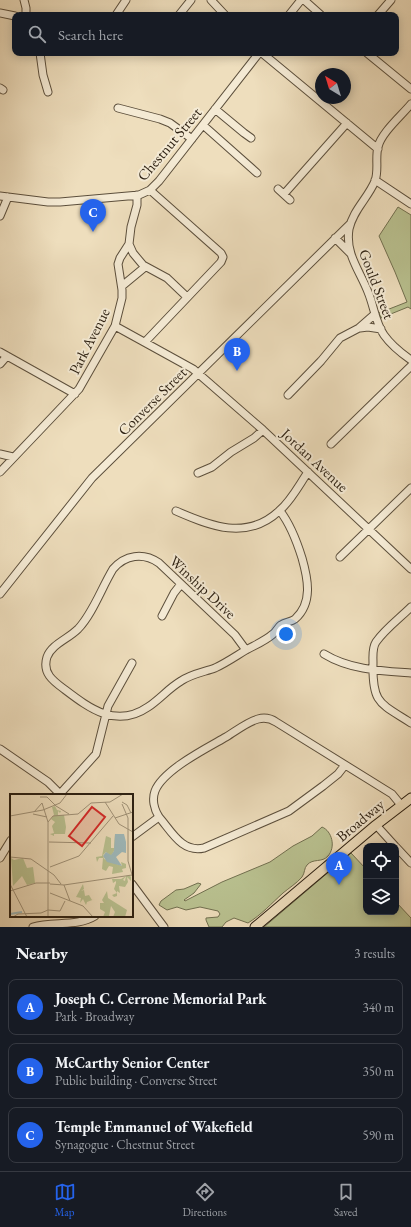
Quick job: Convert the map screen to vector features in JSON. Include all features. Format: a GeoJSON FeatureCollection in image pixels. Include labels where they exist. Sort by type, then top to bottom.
{"type":"FeatureCollection","features":[{"type":"Feature","properties":{"kind":"main road","name":"Broadway"},"geometry":{"type":"LineString","coordinates":[[255,927],[376,825],[411,798]]}},
{"type":"Feature","properties":{"kind":"street"},"geometry":{"type":"LineString","coordinates":[[24,0],[26,12]]}},
{"type":"Feature","properties":{"kind":"street"},"geometry":{"type":"LineString","coordinates":[[118,12],[126,0]]}},
{"type":"Feature","properties":{"kind":"street"},"geometry":{"type":"LineString","coordinates":[[182,12],[192,0]]}},
{"type":"Feature","properties":{"kind":"street"},"geometry":{"type":"LineString","coordinates":[[211,0],[222,12]]}},
{"type":"Feature","properties":{"kind":"street"},"geometry":{"type":"LineString","coordinates":[[292,12],[302,0],[317,12]]}},
{"type":"Feature","properties":{"kind":"street"},"geometry":{"type":"LineString","coordinates":[[381,12],[392,0]]}},
{"type":"Feature","properties":{"kind":"street"},"geometry":{"type":"LineString","coordinates":[[0,13],[12,15]]}},
{"type":"Feature","properties":{"kind":"street"},"geometry":{"type":"LineString","coordinates":[[40,56],[43,75],[48,92]]}},
{"type":"Feature","properties":{"kind":"street","name":"Chestnut Street"},"geometry":{"type":"LineString","coordinates":[[0,196],[60,202],[137,195],[150,190],[159,181],[259,56]]}},
{"type":"Feature","properties":{"kind":"street"},"geometry":{"type":"LineString","coordinates":[[265,56],[378,149]]}},
{"type":"Feature","properties":{"kind":"street"},"geometry":{"type":"LineString","coordinates":[[371,56],[411,89]]}},
{"type":"Feature","properties":{"kind":"street","name":"Gould Street"},"geometry":{"type":"LineString","coordinates":[[411,104],[382,138],[378,149],[375,180],[354,215],[350,224],[348,238],[350,253],[368,293],[381,329],[393,345],[411,360]]}},
{"type":"Feature","properties":{"kind":"street"},"geometry":{"type":"LineString","coordinates":[[118,108],[151,115],[167,121],[192,139]]}},
{"type":"Feature","properties":{"kind":"street"},"geometry":{"type":"LineString","coordinates":[[215,109],[251,138]]}},
{"type":"Feature","properties":{"kind":"street"},"geometry":{"type":"LineString","coordinates":[[284,194],[347,123]]}},
{"type":"Feature","properties":{"kind":"street"},"geometry":{"type":"LineString","coordinates":[[203,125],[257,173]]}},
{"type":"Feature","properties":{"kind":"street"},"geometry":{"type":"LineString","coordinates":[[375,180],[411,204]]}},
{"type":"Feature","properties":{"kind":"street"},"geometry":{"type":"LineString","coordinates":[[278,189],[290,200]]}},
{"type":"Feature","properties":{"kind":"street"},"geometry":{"type":"LineString","coordinates":[[145,342],[221,262],[223,258],[222,255],[150,190]]}},
{"type":"Feature","properties":{"kind":"street","name":"Park Avenue"},"geometry":{"type":"LineString","coordinates":[[0,472],[75,394],[115,326],[122,302],[122,286],[118,272],[118,264],[129,244],[131,227],[137,205],[137,195]]}},
{"type":"Feature","properties":{"kind":"street"},"geometry":{"type":"LineString","coordinates":[[0,216],[8,197]]}},
{"type":"Feature","properties":{"kind":"street","name":"Converse Street"},"geometry":{"type":"LineString","coordinates":[[0,594],[88,483],[350,224]]}},
{"type":"Feature","properties":{"kind":"street"},"geometry":{"type":"LineString","coordinates":[[335,238],[350,253]]}},
{"type":"Feature","properties":{"kind":"street"},"geometry":{"type":"LineString","coordinates":[[129,244],[133,253],[145,267],[167,278],[187,298]]}},
{"type":"Feature","properties":{"kind":"street"},"geometry":{"type":"LineString","coordinates":[[122,286],[145,267]]}},
{"type":"Feature","properties":{"kind":"street"},"geometry":{"type":"LineString","coordinates":[[288,395],[321,361],[340,338],[360,328],[375,314]]}},
{"type":"Feature","properties":{"kind":"street","name":"Jordan Avenue"},"geometry":{"type":"LineString","coordinates":[[115,326],[190,367],[263,430],[411,569]]}},
{"type":"Feature","properties":{"kind":"street"},"geometry":{"type":"LineString","coordinates":[[360,328],[368,327],[381,329]]}},
{"type":"Feature","properties":{"kind":"street"},"geometry":{"type":"LineString","coordinates":[[0,352],[75,394]]}},
{"type":"Feature","properties":{"kind":"street"},"geometry":{"type":"LineString","coordinates":[[0,364],[8,356]]}},
{"type":"Feature","properties":{"kind":"street"},"geometry":{"type":"LineString","coordinates":[[331,444],[411,366]]}},
{"type":"Feature","properties":{"kind":"street"},"geometry":{"type":"LineString","coordinates":[[198,473],[211,468],[263,430]]}},
{"type":"Feature","properties":{"kind":"street"},"geometry":{"type":"LineString","coordinates":[[0,454],[13,457]]}},
{"type":"Feature","properties":{"kind":"street"},"geometry":{"type":"LineString","coordinates":[[176,511],[211,525],[227,529],[249,527],[261,523],[280,511],[308,472]]}},
{"type":"Feature","properties":{"kind":"street"},"geometry":{"type":"LineString","coordinates":[[340,557],[411,488]]}},
{"type":"Feature","properties":{"kind":"street","name":"Winship Drive"},"geometry":{"type":"LineString","coordinates":[[246,650],[235,635],[162,565],[152,559],[138,556],[124,560],[113,570],[80,626],[75,632],[53,648],[48,654],[46,670],[53,682],[90,709],[119,717],[142,711],[182,680],[221,665],[274,634],[281,625],[293,620],[302,610],[306,603],[308,592],[306,571],[293,534],[286,519],[280,511]]}},
{"type":"Feature","properties":{"kind":"street"},"geometry":{"type":"LineString","coordinates":[[162,616],[174,593],[181,584]]}},
{"type":"Feature","properties":{"kind":"street"},"geometry":{"type":"LineString","coordinates":[[411,607],[375,643],[372,670],[374,687],[380,701],[390,710],[411,723]]}},
{"type":"Feature","properties":{"kind":"street"},"geometry":{"type":"LineString","coordinates":[[324,654],[346,664],[372,670],[411,673]]}},
{"type":"Feature","properties":{"kind":"street"},"geometry":{"type":"LineString","coordinates":[[61,794],[96,754],[108,704],[132,663]]}},
{"type":"Feature","properties":{"kind":"street"},"geometry":{"type":"LineString","coordinates":[[345,765],[338,774],[289,811],[204,848],[193,849],[183,846],[159,817],[154,806],[154,794],[157,787],[166,776],[183,763],[243,726],[254,720],[263,718],[273,720],[392,794],[401,805]]}},
{"type":"Feature","properties":{"kind":"street"},"geometry":{"type":"LineString","coordinates":[[0,749],[48,782],[59,794]]}},
{"type":"Feature","properties":{"kind":"street"},"geometry":{"type":"LineString","coordinates":[[133,836],[159,817]]}},
{"type":"Feature","properties":{"kind":"street"},"geometry":{"type":"LineString","coordinates":[[376,825],[393,843]]}},
{"type":"Feature","properties":{"kind":"street"},"geometry":{"type":"LineString","coordinates":[[0,858],[3,846]]}},
{"type":"Feature","properties":{"kind":"street"},"geometry":{"type":"LineString","coordinates":[[399,850],[411,864]]}},
{"type":"Feature","properties":{"kind":"street"},"geometry":{"type":"LineString","coordinates":[[133,886],[164,927]]}},
{"type":"Feature","properties":{"kind":"street"},"geometry":{"type":"LineString","coordinates":[[33,927],[45,924],[83,921],[93,917]]}},
{"type":"Feature","properties":{"kind":"green space"},"geometry":{"type":"Polygon","coordinates":[[[398,207],[411,215],[411,309],[408,307],[381,318],[379,313],[407,302],[379,236],[398,207]]]}},
{"type":"Feature","properties":{"kind":"green space"},"geometry":{"type":"Polygon","coordinates":[[[322,827],[328,832],[332,840],[332,848],[328,856],[309,863],[300,879],[262,913],[248,923],[234,918],[226,922],[222,927],[209,927],[206,918],[218,917],[220,914],[218,911],[200,907],[186,910],[177,907],[167,910],[159,905],[161,901],[176,890],[184,889],[198,883],[201,884],[194,893],[184,900],[185,901],[222,882],[270,862],[293,846],[312,836],[322,827]]]}},
{"type":"Feature","properties":{"kind":"green space"},"geometry":{"type":"Polygon","coordinates":[[[351,853],[363,866],[363,915],[399,915],[399,905],[411,918],[411,927],[264,927],[351,853]]]}},
{"type":"Feature","properties":{"kind":"place","name":"Temple Emmanuel of Wakefield"},"geometry":{"type":"Point","coordinates":[93,232]}},
{"type":"Feature","properties":{"kind":"place","name":"McCarthy Senior Center"},"geometry":{"type":"Point","coordinates":[237,371]}},
{"type":"Feature","properties":{"kind":"place","name":"Joseph C. Cerrone Memorial Park"},"geometry":{"type":"Point","coordinates":[339,885]}}]}
